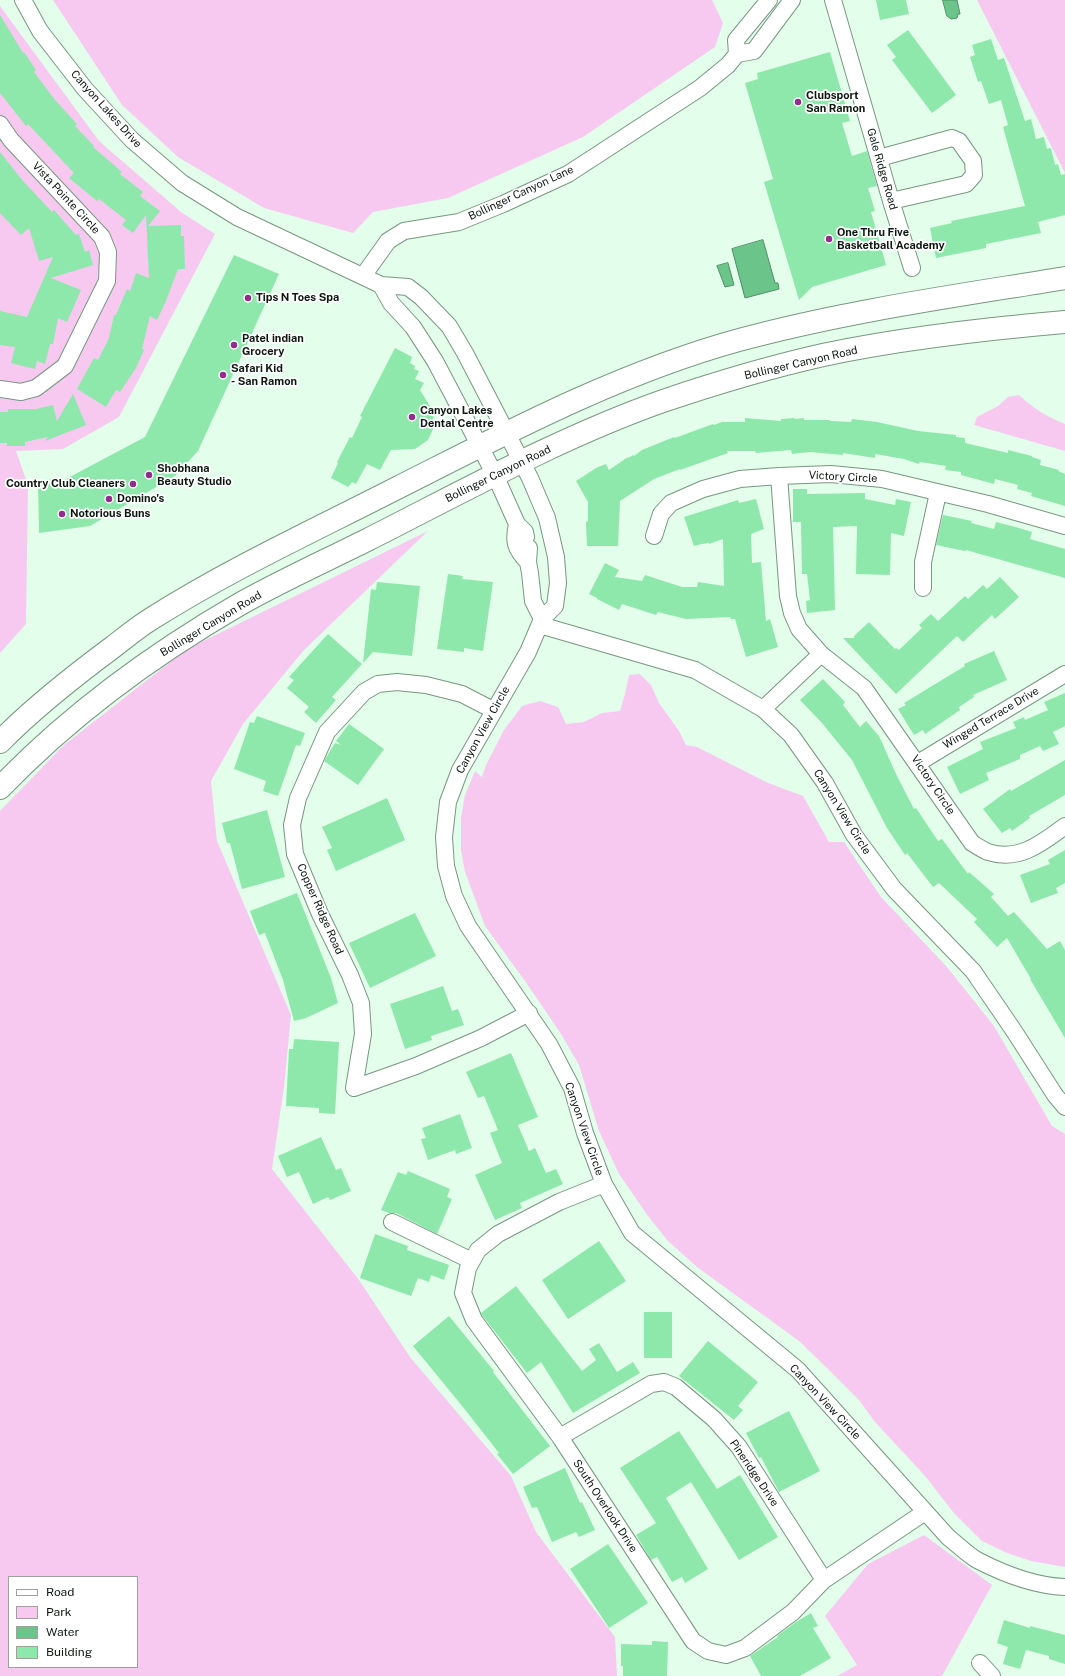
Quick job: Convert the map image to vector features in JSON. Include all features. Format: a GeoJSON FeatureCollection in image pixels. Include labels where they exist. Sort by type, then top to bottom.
{"type":"FeatureCollection","features":[{"type":"Feature","properties":{"kind":"main road"},"geometry":{"type":"LineString","coordinates":[[0,742],[76,674],[150,620],[224,576],[480,446],[571,403],[652,369],[738,341],[816,322],[1065,278]]}},
{"type":"Feature","properties":{"kind":"main road","name":"Bollinger Canyon Road"},"geometry":{"type":"LineString","coordinates":[[0,788],[30,757],[63,727],[98,699],[170,647],[242,603],[495,475],[584,433],[662,402],[745,375],[823,355],[919,338],[1065,322]]}},
{"type":"Feature","properties":{"kind":"street","name":"Canyon Lakes Drive"},"geometry":{"type":"LineString","coordinates":[[23,0],[40,31],[85,90],[132,140],[182,183],[237,217],[381,285],[408,288],[421,298],[449,326],[465,353],[522,462]]}},
{"type":"Feature","properties":{"kind":"street"},"geometry":{"type":"LineString","coordinates":[[769,0],[736,40],[737,54],[754,51],[792,0]]}},
{"type":"Feature","properties":{"kind":"street","name":"Gale Ridge Road"},"geometry":{"type":"LineString","coordinates":[[833,0],[912,268]]}},
{"type":"Feature","properties":{"kind":"street","name":"Bollinger Canyon Lane"},"geometry":{"type":"LineString","coordinates":[[363,276],[388,241],[404,231],[459,222],[568,174],[700,88],[728,65],[737,54]]}},
{"type":"Feature","properties":{"kind":"street","name":"Vista Pointe Circle"},"geometry":{"type":"LineString","coordinates":[[0,124],[11,140],[102,237],[108,252],[107,282],[65,366],[36,388],[20,392],[0,389]]}},
{"type":"Feature","properties":{"kind":"street"},"geometry":{"type":"LineString","coordinates":[[879,158],[952,138],[959,141],[973,161],[974,176],[966,184],[891,201]]}},
{"type":"Feature","properties":{"kind":"street"},"geometry":{"type":"LineString","coordinates":[[381,285],[391,303],[413,327],[435,361],[495,475],[517,524],[525,532],[533,601],[541,622]]}},
{"type":"Feature","properties":{"kind":"street","name":"Canyon View Circle"},"geometry":{"type":"LineString","coordinates":[[522,462],[547,518],[556,557],[558,583],[555,606],[541,622],[528,652],[493,710],[460,770],[448,802],[444,836],[446,866],[454,896],[468,926],[549,1044],[572,1088],[585,1133],[604,1184],[632,1233],[798,1370],[948,1537],[977,1559],[1017,1578],[1053,1587],[1065,1587]]}},
{"type":"Feature","properties":{"kind":"street","name":"Victory Circle"},"geometry":{"type":"LineString","coordinates":[[1065,526],[988,504],[882,479],[831,474],[779,476],[788,596],[792,613],[799,629],[821,654],[864,688],[918,763],[972,843],[988,852],[1006,855],[1022,853],[1042,843],[1065,826]]}},
{"type":"Feature","properties":{"kind":"street"},"geometry":{"type":"LineString","coordinates":[[654,536],[661,514],[671,503],[703,489],[740,479],[779,476]]}},
{"type":"Feature","properties":{"kind":"street"},"geometry":{"type":"LineString","coordinates":[[923,588],[923,562],[938,493]]}},
{"type":"Feature","properties":{"kind":"street"},"geometry":{"type":"LineString","coordinates":[[517,524],[514,535],[518,553],[528,549]]}},
{"type":"Feature","properties":{"kind":"street","name":"Canyon View Circle"},"geometry":{"type":"LineString","coordinates":[[541,622],[695,670],[763,709],[791,734],[825,783],[854,834],[894,889],[973,971],[1062,1097]]}},
{"type":"Feature","properties":{"kind":"street"},"geometry":{"type":"LineString","coordinates":[[763,709],[821,654]]}},
{"type":"Feature","properties":{"kind":"street","name":"Winged Terrace Drive"},"geometry":{"type":"LineString","coordinates":[[918,763],[1065,674]]}},
{"type":"Feature","properties":{"kind":"street","name":"Copper Ridge Road"},"geometry":{"type":"LineString","coordinates":[[493,710],[462,694],[426,685],[397,682],[378,684],[364,692],[327,732],[309,771],[298,798],[292,825],[295,854],[320,914],[350,975],[361,1003],[364,1034],[354,1088],[416,1066],[481,1038],[529,1014]]}},
{"type":"Feature","properties":{"kind":"street","name":"South Overlook Drive"},"geometry":{"type":"LineString","coordinates":[[604,1184],[559,1202],[498,1234],[478,1250],[468,1268],[463,1293],[474,1320],[560,1437],[693,1641],[708,1651],[726,1655],[745,1648],[793,1612],[824,1580],[925,1512]]}},
{"type":"Feature","properties":{"kind":"street"},"geometry":{"type":"LineString","coordinates":[[392,1222],[472,1261]]}},
{"type":"Feature","properties":{"kind":"street","name":"Pineridge Drive"},"geometry":{"type":"LineString","coordinates":[[560,1437],[651,1384],[664,1382],[676,1387],[714,1419],[739,1447],[824,1580]]}},
{"type":"Feature","properties":{"kind":"street"},"geometry":{"type":"LineString","coordinates":[[980,1663],[992,1676]]}},
{"type":"Feature","properties":{"kind":"green space"},"geometry":{"type":"Polygon","coordinates":[[[53,0],[712,0],[723,23],[715,47],[583,137],[448,198],[373,212],[353,233],[264,208],[178,157],[122,105],[53,0]]]}},
{"type":"Feature","properties":{"kind":"green space"},"geometry":{"type":"Polygon","coordinates":[[[977,0],[1065,0],[1065,173],[977,0]]]}},
{"type":"Feature","properties":{"kind":"green space"},"geometry":{"type":"Polygon","coordinates":[[[0,6],[99,141],[181,212],[215,234],[119,417],[63,449],[16,451],[28,485],[26,624],[0,653],[0,6]]]}},
{"type":"Feature","properties":{"kind":"green space"},"geometry":{"type":"Polygon","coordinates":[[[1019,395],[1040,412],[1065,424],[1065,451],[974,425],[977,417],[998,406],[1008,397],[1019,395]]]}},
{"type":"Feature","properties":{"kind":"green space"},"geometry":{"type":"Polygon","coordinates":[[[428,531],[304,650],[243,724],[211,781],[217,841],[291,1015],[284,1087],[272,1169],[359,1280],[410,1357],[511,1476],[536,1532],[615,1637],[617,1676],[0,1676],[0,811],[64,745],[187,649],[428,531]]]}},
{"type":"Feature","properties":{"kind":"green space"},"geometry":{"type":"Polygon","coordinates":[[[640,674],[651,685],[659,703],[679,731],[686,745],[697,747],[768,783],[803,796],[829,842],[844,842],[881,897],[947,967],[994,1026],[1052,1126],[1065,1134],[1065,1567],[1031,1561],[1007,1553],[982,1541],[953,1512],[926,1477],[875,1422],[859,1400],[799,1341],[697,1267],[668,1241],[648,1216],[619,1174],[599,1131],[579,1065],[561,1034],[485,926],[465,872],[461,850],[461,818],[465,795],[475,771],[482,777],[486,765],[504,730],[522,706],[540,701],[558,707],[566,724],[584,722],[602,713],[620,711],[629,675],[640,674]]]}},
{"type":"Feature","properties":{"kind":"green space"},"geometry":{"type":"Polygon","coordinates":[[[924,1535],[992,1585],[942,1676],[837,1676],[857,1665],[825,1616],[868,1564],[924,1535]]]}},
{"type":"Feature","properties":{"kind":"water"},"geometry":{"type":"Polygon","coordinates":[[[943,0],[957,0],[960,14],[958,14],[957,18],[951,19],[947,16],[943,0]]]}},
{"type":"Feature","properties":{"kind":"water"},"geometry":{"type":"Polygon","coordinates":[[[763,240],[775,283],[778,283],[779,289],[745,298],[732,249],[763,240]]]}},
{"type":"Feature","properties":{"kind":"water"},"geometry":{"type":"Polygon","coordinates":[[[728,263],[734,285],[725,287],[717,266],[728,263]]]}},
{"type":"Feature","properties":{"kind":"building"},"geometry":{"type":"Polygon","coordinates":[[[876,0],[906,0],[909,14],[880,20],[876,0]]]}},
{"type":"Feature","properties":{"kind":"building"},"geometry":{"type":"Polygon","coordinates":[[[0,15],[23,53],[24,52],[36,70],[34,72],[55,100],[77,124],[75,126],[94,146],[93,147],[122,172],[120,174],[143,192],[140,196],[160,211],[148,226],[181,225],[181,236],[184,236],[185,269],[178,269],[157,320],[150,316],[142,349],[144,350],[136,368],[120,392],[116,390],[106,407],[77,389],[94,358],[98,360],[109,338],[114,315],[116,315],[127,289],[130,291],[136,273],[149,278],[146,215],[133,233],[122,225],[126,220],[99,199],[97,201],[69,178],[74,173],[28,124],[26,126],[0,93],[0,15]]]}},
{"type":"Feature","properties":{"kind":"building"},"geometry":{"type":"Polygon","coordinates":[[[908,30],[956,95],[932,113],[892,60],[896,57],[887,45],[908,30]]]}},
{"type":"Feature","properties":{"kind":"building"},"geometry":{"type":"Polygon","coordinates":[[[991,39],[998,60],[1004,58],[1025,121],[1031,119],[1036,139],[1044,137],[1047,149],[1051,148],[1055,165],[1058,164],[1061,175],[1065,174],[1065,215],[1038,222],[1041,233],[986,244],[986,248],[936,258],[930,228],[952,223],[951,221],[1025,206],[1003,127],[1008,125],[1001,100],[989,104],[981,81],[978,82],[970,57],[975,55],[972,45],[991,39]]]}},
{"type":"Feature","properties":{"kind":"building"},"geometry":{"type":"Polygon","coordinates":[[[830,52],[850,121],[842,123],[852,156],[867,151],[877,186],[868,188],[875,211],[871,212],[886,265],[812,287],[799,300],[764,182],[773,179],[745,83],[758,79],[757,73],[830,52]]]}},
{"type":"Feature","properties":{"kind":"building"},"geometry":{"type":"Polygon","coordinates":[[[0,152],[23,181],[52,212],[54,210],[76,235],[79,234],[85,252],[89,250],[93,265],[51,278],[81,290],[67,322],[58,318],[53,344],[50,344],[45,364],[37,361],[35,369],[11,363],[15,347],[0,345],[0,311],[27,317],[53,257],[39,261],[29,228],[21,235],[0,213],[0,152]]]}},
{"type":"Feature","properties":{"kind":"building"},"geometry":{"type":"Polygon","coordinates":[[[234,255],[279,274],[198,451],[175,476],[90,526],[39,533],[38,480],[66,479],[145,437],[234,255]]]}},
{"type":"Feature","properties":{"kind":"building","name":"Canyon Lakes Dental Centre"},"geometry":{"type":"Polygon","coordinates":[[[395,348],[412,357],[410,363],[415,366],[414,369],[419,371],[415,379],[424,383],[420,390],[433,411],[434,427],[428,440],[415,449],[391,450],[380,470],[367,464],[356,484],[352,482],[348,487],[331,478],[338,463],[337,462],[350,437],[352,438],[362,417],[360,416],[395,348]]]}},
{"type":"Feature","properties":{"kind":"building"},"geometry":{"type":"Polygon","coordinates":[[[73,394],[86,425],[45,441],[48,437],[25,442],[25,446],[7,446],[7,443],[0,443],[0,412],[8,412],[8,409],[36,409],[53,405],[57,421],[73,394]]]}},
{"type":"Feature","properties":{"kind":"building"},"geometry":{"type":"Polygon","coordinates":[[[745,418],[781,421],[781,419],[804,418],[804,420],[851,422],[852,419],[877,422],[918,431],[956,435],[956,437],[965,438],[965,443],[1008,453],[1008,450],[1032,456],[1041,460],[1040,465],[1059,470],[1058,471],[1065,474],[1065,506],[1031,496],[1032,493],[1017,489],[1018,485],[995,479],[994,484],[961,475],[961,472],[945,470],[946,466],[920,462],[919,464],[904,459],[875,454],[875,458],[843,453],[843,455],[810,452],[792,454],[791,450],[756,453],[755,451],[727,451],[728,453],[654,479],[620,501],[618,546],[587,546],[586,522],[588,521],[588,502],[576,481],[596,468],[606,464],[609,470],[628,457],[634,456],[642,450],[674,437],[675,438],[722,422],[745,422],[745,418]]]}},
{"type":"Feature","properties":{"kind":"building"},"geometry":{"type":"Polygon","coordinates":[[[793,489],[807,489],[807,494],[865,493],[865,499],[895,505],[896,499],[911,502],[904,536],[891,533],[890,575],[856,574],[857,526],[833,527],[835,610],[807,613],[806,601],[810,600],[807,574],[802,574],[801,522],[793,522],[793,489]]]}},
{"type":"Feature","properties":{"kind":"building"},"geometry":{"type":"Polygon","coordinates":[[[756,499],[764,529],[751,534],[752,563],[761,562],[766,621],[770,619],[778,647],[746,657],[735,619],[731,619],[730,617],[686,619],[658,612],[656,615],[622,604],[619,610],[589,594],[605,563],[619,570],[615,577],[642,581],[645,575],[682,587],[697,587],[698,582],[724,586],[723,539],[709,544],[694,546],[684,517],[738,500],[739,503],[756,499]]]}},
{"type":"Feature","properties":{"kind":"building"},"geometry":{"type":"Polygon","coordinates":[[[943,515],[972,521],[971,523],[994,529],[996,522],[1019,528],[1032,532],[1030,539],[1065,549],[1065,578],[966,550],[936,545],[943,515]]]}},
{"type":"Feature","properties":{"kind":"building"},"geometry":{"type":"Polygon","coordinates":[[[448,574],[463,576],[462,579],[493,582],[483,651],[464,648],[464,652],[437,649],[448,574]]]}},
{"type":"Feature","properties":{"kind":"building"},"geometry":{"type":"Polygon","coordinates":[[[1000,577],[1019,597],[995,619],[992,615],[963,642],[957,636],[896,694],[843,638],[854,638],[854,636],[869,622],[895,649],[896,648],[899,650],[922,628],[919,625],[931,614],[938,621],[965,596],[968,599],[983,585],[987,589],[1000,577]]]}},
{"type":"Feature","properties":{"kind":"building"},"geometry":{"type":"Polygon","coordinates":[[[377,582],[420,586],[412,656],[373,652],[363,663],[371,589],[376,590],[377,582]]]}},
{"type":"Feature","properties":{"kind":"building"},"geometry":{"type":"Polygon","coordinates":[[[328,634],[362,664],[332,697],[336,700],[316,723],[304,712],[309,707],[287,688],[294,680],[289,677],[328,634]]]}},
{"type":"Feature","properties":{"kind":"building"},"geometry":{"type":"Polygon","coordinates":[[[994,651],[1007,680],[973,695],[974,697],[959,707],[960,710],[925,734],[923,730],[914,735],[898,709],[906,705],[904,703],[965,666],[964,664],[994,651]]]}},
{"type":"Feature","properties":{"kind":"building"},"geometry":{"type":"Polygon","coordinates":[[[823,679],[845,702],[843,705],[860,727],[866,721],[879,736],[914,809],[916,808],[938,841],[942,839],[968,874],[969,872],[994,894],[991,897],[1008,916],[1014,912],[1047,949],[1060,941],[1065,950],[1065,1038],[1007,938],[997,947],[974,922],[977,919],[939,883],[933,887],[907,853],[905,855],[887,828],[852,760],[822,723],[800,700],[823,679]]]}},
{"type":"Feature","properties":{"kind":"building"},"geometry":{"type":"Polygon","coordinates":[[[1065,693],[1065,726],[1053,732],[1059,744],[1043,751],[1040,746],[1020,755],[1020,759],[986,773],[989,780],[960,794],[947,767],[983,749],[980,742],[1016,728],[1013,722],[1024,717],[1025,720],[1048,710],[1044,702],[1065,693]]]}},
{"type":"Feature","properties":{"kind":"building"},"geometry":{"type":"Polygon","coordinates":[[[257,716],[305,733],[300,746],[296,745],[278,796],[263,791],[266,781],[234,769],[250,722],[254,723],[257,716]]]}},
{"type":"Feature","properties":{"kind":"building"},"geometry":{"type":"Polygon","coordinates":[[[349,724],[384,749],[358,785],[324,761],[335,743],[341,745],[336,741],[349,724]]]}},
{"type":"Feature","properties":{"kind":"building"},"geometry":{"type":"Polygon","coordinates":[[[1065,760],[1065,795],[1029,816],[1030,818],[1012,831],[1010,828],[1002,833],[983,809],[1010,789],[1011,791],[1065,760]]]}},
{"type":"Feature","properties":{"kind":"building"},"geometry":{"type":"Polygon","coordinates":[[[387,798],[405,840],[336,871],[327,850],[332,848],[322,827],[387,798]]]}},
{"type":"Feature","properties":{"kind":"building"},"geometry":{"type":"Polygon","coordinates":[[[267,810],[285,877],[242,889],[230,843],[227,843],[222,823],[267,810]]]}},
{"type":"Feature","properties":{"kind":"building"},"geometry":{"type":"Polygon","coordinates":[[[1065,850],[1065,883],[1056,888],[1058,893],[1031,903],[1020,875],[1050,864],[1048,860],[1065,850]]]}},
{"type":"Feature","properties":{"kind":"building"},"geometry":{"type":"Polygon","coordinates":[[[297,893],[331,978],[338,1003],[306,1018],[294,1021],[283,980],[265,933],[259,935],[250,911],[297,893]]]}},
{"type":"Feature","properties":{"kind":"building"},"geometry":{"type":"Polygon","coordinates":[[[415,913],[436,956],[370,988],[349,943],[415,913]]]}},
{"type":"Feature","properties":{"kind":"building"},"geometry":{"type":"Polygon","coordinates":[[[443,986],[452,1011],[458,1009],[464,1025],[431,1036],[432,1040],[405,1049],[390,1004],[443,986]]]}},
{"type":"Feature","properties":{"kind":"building"},"geometry":{"type":"Polygon","coordinates":[[[294,1039],[339,1042],[335,1114],[319,1113],[319,1108],[286,1106],[289,1049],[293,1049],[294,1039]]]}},
{"type":"Feature","properties":{"kind":"building"},"geometry":{"type":"Polygon","coordinates":[[[511,1053],[538,1117],[518,1125],[529,1151],[535,1148],[546,1173],[556,1169],[563,1184],[520,1203],[522,1208],[495,1220],[475,1175],[502,1163],[490,1133],[498,1130],[484,1096],[478,1098],[466,1072],[511,1053]]]}},
{"type":"Feature","properties":{"kind":"building"},"geometry":{"type":"Polygon","coordinates":[[[460,1114],[472,1148],[456,1154],[455,1150],[428,1160],[421,1139],[426,1138],[422,1128],[460,1114]]]}},
{"type":"Feature","properties":{"kind":"building"},"geometry":{"type":"Polygon","coordinates":[[[321,1137],[336,1170],[341,1168],[351,1191],[330,1200],[328,1197],[313,1204],[299,1172],[287,1177],[278,1156],[321,1137]]]}},
{"type":"Feature","properties":{"kind":"building"},"geometry":{"type":"Polygon","coordinates":[[[408,1171],[450,1189],[447,1197],[452,1199],[437,1234],[396,1213],[389,1213],[381,1210],[398,1172],[406,1175],[408,1171]]]}},
{"type":"Feature","properties":{"kind":"building"},"geometry":{"type":"Polygon","coordinates":[[[375,1234],[408,1246],[407,1250],[449,1265],[444,1280],[431,1275],[429,1282],[418,1278],[411,1296],[360,1278],[375,1234]]]}},
{"type":"Feature","properties":{"kind":"building"},"geometry":{"type":"Polygon","coordinates":[[[599,1241],[626,1281],[568,1319],[542,1280],[599,1241]]]}},
{"type":"Feature","properties":{"kind":"building"},"geometry":{"type":"Polygon","coordinates":[[[516,1286],[582,1371],[596,1360],[589,1349],[599,1343],[617,1372],[633,1362],[640,1373],[573,1413],[541,1362],[527,1373],[481,1313],[516,1286]]]}},
{"type":"Feature","properties":{"kind":"building"},"geometry":{"type":"Polygon","coordinates":[[[644,1312],[672,1312],[672,1358],[644,1358],[644,1312]]]}},
{"type":"Feature","properties":{"kind":"building"},"geometry":{"type":"Polygon","coordinates":[[[449,1316],[494,1371],[493,1372],[550,1446],[513,1474],[497,1454],[499,1453],[413,1346],[449,1316]]]}},
{"type":"Feature","properties":{"kind":"building"},"geometry":{"type":"Polygon","coordinates":[[[708,1341],[758,1382],[738,1406],[743,1410],[734,1420],[679,1376],[708,1341]]]}},
{"type":"Feature","properties":{"kind":"building"},"geometry":{"type":"Polygon","coordinates":[[[789,1411],[820,1471],[779,1492],[761,1457],[759,1458],[746,1433],[789,1411]]]}},
{"type":"Feature","properties":{"kind":"building"},"geometry":{"type":"Polygon","coordinates":[[[679,1431],[717,1489],[740,1475],[778,1537],[739,1560],[691,1482],[666,1498],[708,1569],[685,1583],[682,1577],[672,1582],[657,1557],[651,1560],[636,1535],[656,1523],[620,1468],[679,1431]]]}},
{"type":"Feature","properties":{"kind":"building"},"geometry":{"type":"Polygon","coordinates":[[[565,1468],[580,1503],[582,1502],[595,1530],[579,1537],[576,1532],[552,1542],[537,1507],[532,1508],[523,1487],[565,1468]]]}},
{"type":"Feature","properties":{"kind":"building"},"geometry":{"type":"Polygon","coordinates":[[[608,1544],[648,1603],[609,1628],[570,1569],[608,1544]]]}},
{"type":"Feature","properties":{"kind":"building"},"geometry":{"type":"Polygon","coordinates":[[[811,1613],[818,1626],[813,1628],[831,1658],[800,1676],[761,1676],[750,1656],[778,1637],[777,1636],[796,1622],[811,1613]]]}},
{"type":"Feature","properties":{"kind":"building"},"geometry":{"type":"Polygon","coordinates":[[[1004,1620],[1030,1628],[1030,1626],[1065,1635],[1065,1664],[1049,1659],[1049,1656],[1026,1650],[1020,1669],[1003,1664],[1008,1647],[997,1643],[1004,1620]]]}},
{"type":"Feature","properties":{"kind":"building"},"geometry":{"type":"Polygon","coordinates":[[[652,1641],[668,1642],[667,1676],[623,1676],[623,1666],[621,1666],[621,1644],[652,1645],[652,1641]]]}},
{"type":"Feature","properties":{"kind":"place","name":"Clubsport San Ramon"},"geometry":{"type":"Point","coordinates":[798,102]}},
{"type":"Feature","properties":{"kind":"place","name":"One Thru Five Basketball Academy"},"geometry":{"type":"Point","coordinates":[829,239]}},
{"type":"Feature","properties":{"kind":"place","name":"Tips N Toes Spa"},"geometry":{"type":"Point","coordinates":[248,298]}},
{"type":"Feature","properties":{"kind":"place","name":"Patel indian Grocery"},"geometry":{"type":"Point","coordinates":[234,345]}},
{"type":"Feature","properties":{"kind":"place","name":"Safari Kid - San Ramon"},"geometry":{"type":"Point","coordinates":[223,375]}},
{"type":"Feature","properties":{"kind":"place","name":"Canyon Lakes Dental Centre"},"geometry":{"type":"Point","coordinates":[412,417]}},
{"type":"Feature","properties":{"kind":"place","name":"Shobhana Beauty Studio"},"geometry":{"type":"Point","coordinates":[149,475]}},
{"type":"Feature","properties":{"kind":"place","name":"Country Club Cleaners"},"geometry":{"type":"Point","coordinates":[133,484]}},
{"type":"Feature","properties":{"kind":"place","name":"Domino's"},"geometry":{"type":"Point","coordinates":[109,499]}},
{"type":"Feature","properties":{"kind":"place","name":"Notorious Buns"},"geometry":{"type":"Point","coordinates":[62,514]}}]}
